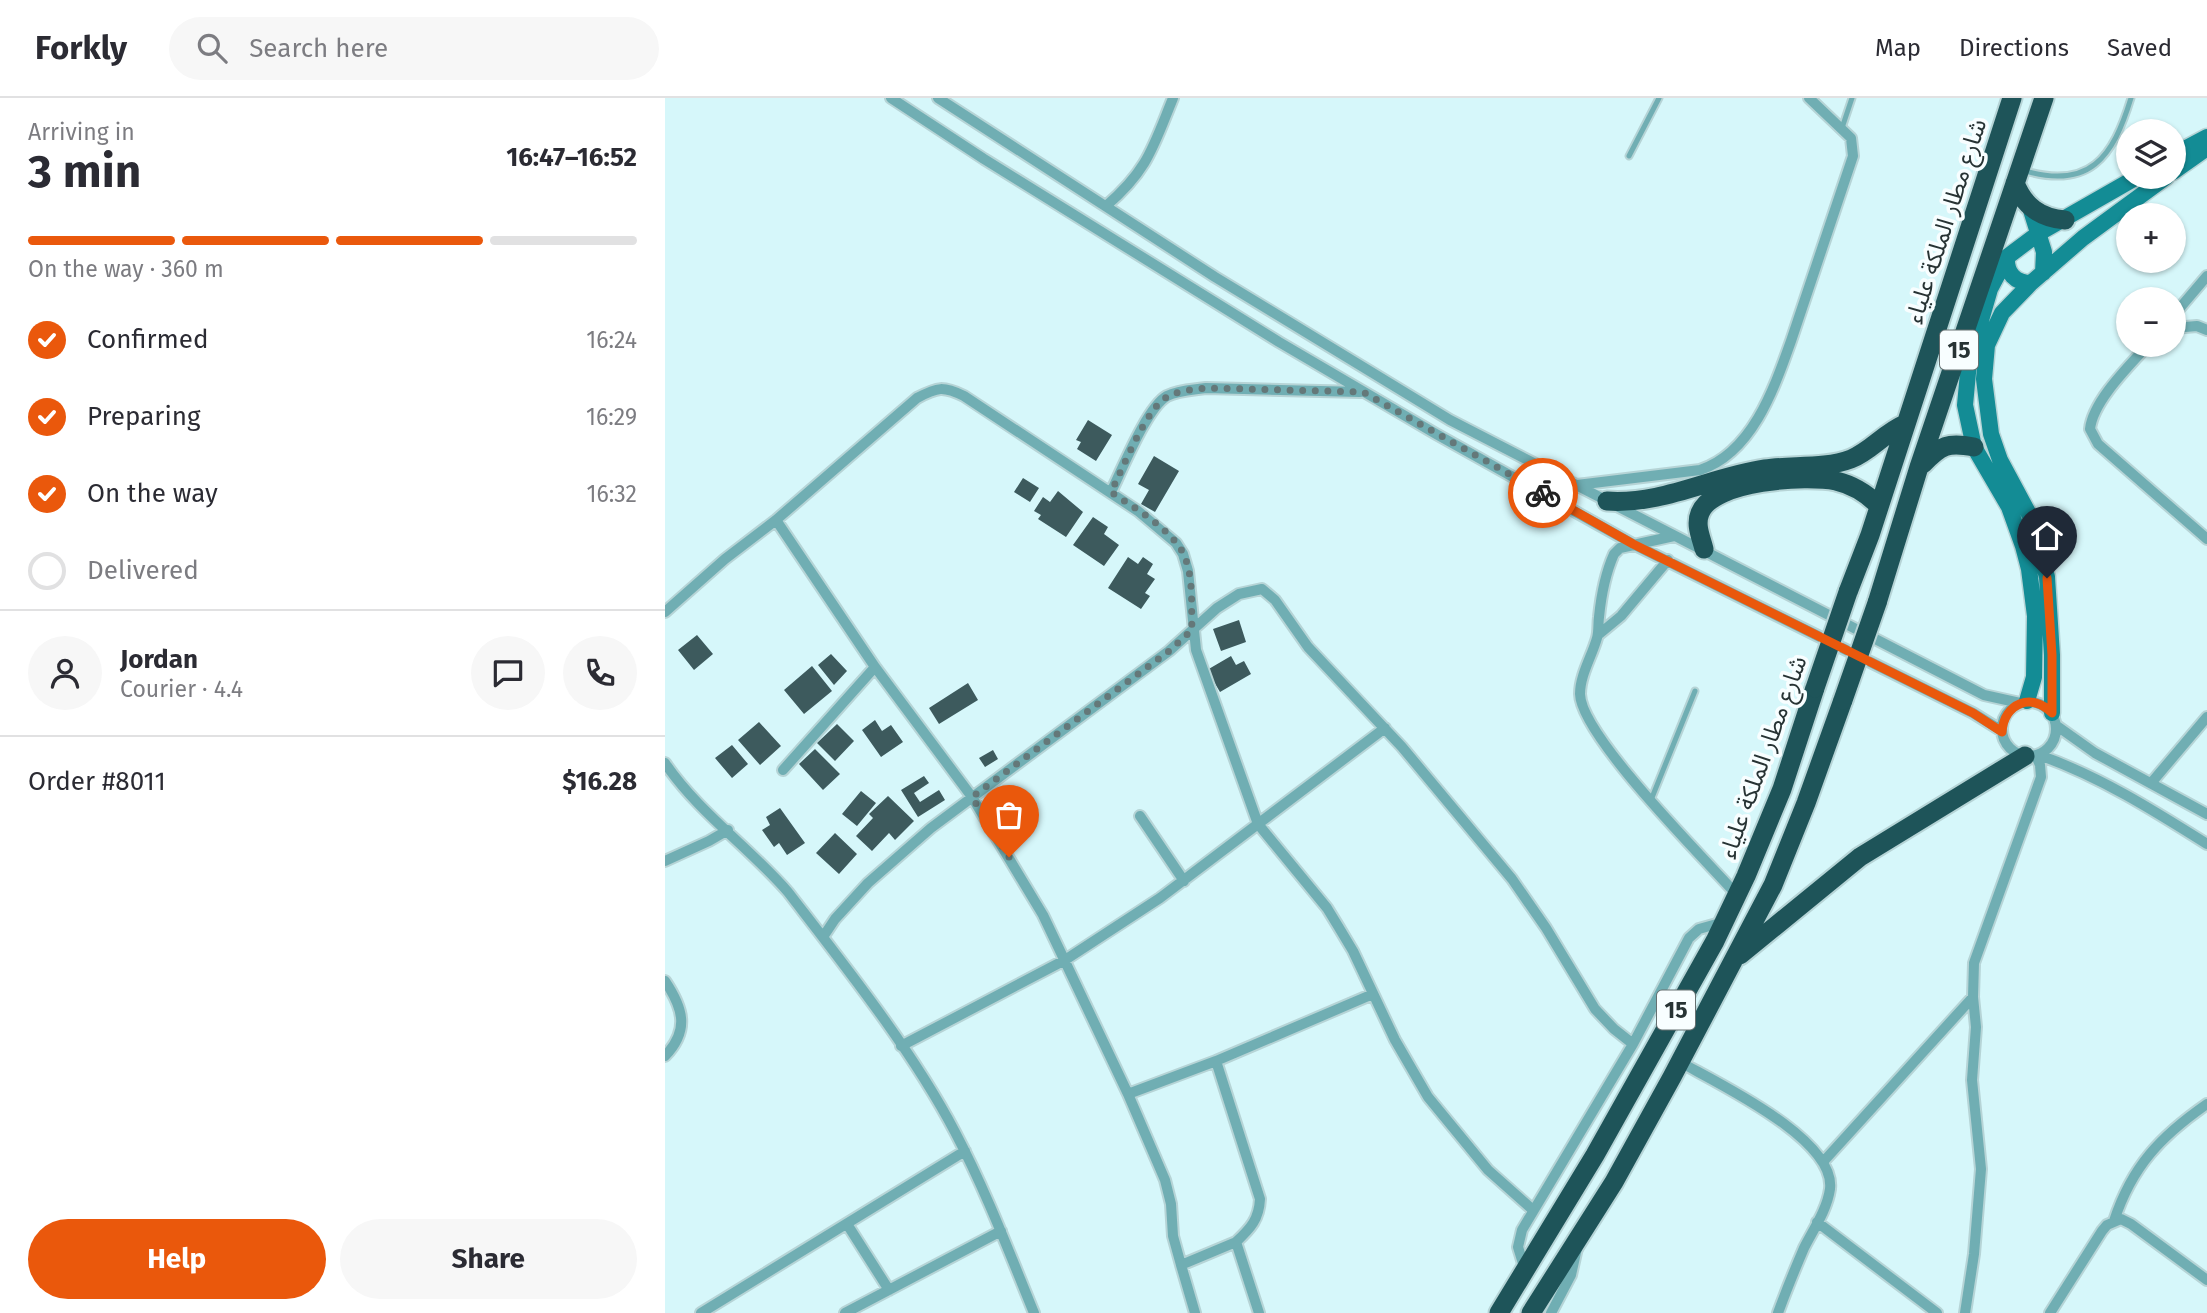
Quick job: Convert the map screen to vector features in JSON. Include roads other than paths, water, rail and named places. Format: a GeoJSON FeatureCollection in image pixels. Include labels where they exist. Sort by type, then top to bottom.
{"type":"FeatureCollection","features":[{"type":"Feature","properties":{"kind":"highway","name":"شارع مطار الملكة علياء"},"geometry":{"type":"LineString","coordinates":[[1499,1313],[1595,1155],[1724,922],[1782,789],[2012,98]]}},
{"type":"Feature","properties":{"kind":"highway","name":"15"},"geometry":{"type":"LineString","coordinates":[[1531,1313],[1613,1182],[1680,1062],[1778,874],[1807,803],[1877,603],[1919,467],[2044,98]]}},
{"type":"Feature","properties":{"kind":"highway"},"geometry":{"type":"LineString","coordinates":[[2017,176],[2018,192],[2030,207],[2046,217],[2065,220]]}},
{"type":"Feature","properties":{"kind":"highway"},"geometry":{"type":"LineString","coordinates":[[1607,501],[1651,499],[1719,478],[1764,469],[1844,461],[1860,455],[1885,434],[1905,424]]}},
{"type":"Feature","properties":{"kind":"highway"},"geometry":{"type":"LineString","coordinates":[[1919,467],[1945,446],[1961,444],[1974,447]]}},
{"type":"Feature","properties":{"kind":"highway"},"geometry":{"type":"LineString","coordinates":[[1704,549],[1697,523],[1703,506],[1723,493],[1739,488],[1769,481],[1828,480],[1855,488],[1878,505]]}},
{"type":"Feature","properties":{"kind":"highway"},"geometry":{"type":"LineString","coordinates":[[1736,957],[1860,857],[2033,755]]}},
{"type":"Feature","properties":{"kind":"street"},"geometry":{"type":"LineString","coordinates":[[891,98],[984,159],[1363,392],[1633,544],[1973,713],[2002,732],[2012,750],[2068,765],[2126,795],[2207,844]]}},
{"type":"Feature","properties":{"kind":"street"},"geometry":{"type":"LineString","coordinates":[[938,98],[1378,378],[1450,420],[1984,695],[2041,704],[2054,720],[2095,753],[2207,814]]}},
{"type":"Feature","properties":{"kind":"street"},"geometry":{"type":"LineString","coordinates":[[1107,206],[1141,171],[1173,98]]}},
{"type":"Feature","properties":{"kind":"street"},"geometry":{"type":"LineString","coordinates":[[1575,485],[1700,470],[1721,462],[1737,448],[1758,416],[1781,370],[1850,167],[1854,146],[1842,128],[1809,98]]}},
{"type":"Feature","properties":{"kind":"street"},"geometry":{"type":"LineString","coordinates":[[2186,148],[2207,137]]}},
{"type":"Feature","properties":{"kind":"street"},"geometry":{"type":"LineString","coordinates":[[2186,163],[2207,148]]}},
{"type":"Feature","properties":{"kind":"street"},"geometry":{"type":"LineString","coordinates":[[2002,732],[2008,711],[2023,702],[2034,677],[2035,615],[2024,545],[2009,507],[1974,447],[1965,405],[1966,377],[1990,289],[2007,257],[2039,233],[2117,189]]}},
{"type":"Feature","properties":{"kind":"street"},"geometry":{"type":"LineString","coordinates":[[2033,755],[2051,746],[2055,740],[2051,627],[2042,555],[2030,516],[1995,447],[1987,420],[1984,379],[1987,345],[1996,323],[2009,304],[2083,238],[2150,189]]}},
{"type":"Feature","properties":{"kind":"street"},"geometry":{"type":"LineString","coordinates":[[2030,207],[2044,252],[2037,278]]}},
{"type":"Feature","properties":{"kind":"street"},"geometry":{"type":"LineString","coordinates":[[2007,257],[2008,271],[2012,277],[2018,281],[2037,278]]}},
{"type":"Feature","properties":{"kind":"street"},"geometry":{"type":"LineString","coordinates":[[2186,301],[2207,276]]}},
{"type":"Feature","properties":{"kind":"street"},"geometry":{"type":"LineString","coordinates":[[2186,327],[2197,326],[2207,330]]}},
{"type":"Feature","properties":{"kind":"street"},"geometry":{"type":"LineString","coordinates":[[2138,357],[2093,415],[2090,429],[2098,444],[2207,539]]}},
{"type":"Feature","properties":{"kind":"street"},"geometry":{"type":"LineString","coordinates":[[665,612],[917,398],[935,388],[949,389],[964,396],[1111,492],[1160,528],[1183,554],[1191,594],[1192,630],[1205,682],[1258,824],[1327,908],[1353,951],[1413,1073],[1428,1097],[1488,1170],[1533,1210]]}},
{"type":"Feature","properties":{"kind":"street"},"geometry":{"type":"LineString","coordinates":[[1111,492],[1149,417],[1167,397],[1183,391],[1206,388],[1363,392]]}},
{"type":"Feature","properties":{"kind":"street"},"geometry":{"type":"LineString","coordinates":[[776,520],[875,667],[972,797],[1032,896],[1128,1094],[1169,1192],[1173,1236],[1195,1313]]}},
{"type":"Feature","properties":{"kind":"street"},"geometry":{"type":"LineString","coordinates":[[1674,536],[1620,548],[1611,561],[1599,616],[1598,635],[1582,681],[1580,695],[1584,712],[1598,736],[1651,800],[1737,895]]}},
{"type":"Feature","properties":{"kind":"street"},"geometry":{"type":"LineString","coordinates":[[1598,635],[1621,616],[1668,560]]}},
{"type":"Feature","properties":{"kind":"street"},"geometry":{"type":"LineString","coordinates":[[823,937],[835,919],[868,883],[931,828],[1148,668],[1217,608],[1239,594],[1262,589],[1275,600],[1308,647],[1385,728],[1520,888],[1595,1009],[1608,1024],[1633,1044]]}},
{"type":"Feature","properties":{"kind":"street"},"geometry":{"type":"LineString","coordinates":[[783,770],[875,667]]}},
{"type":"Feature","properties":{"kind":"street"},"geometry":{"type":"LineString","coordinates":[[2151,782],[2207,717]]}},
{"type":"Feature","properties":{"kind":"street"},"geometry":{"type":"LineString","coordinates":[[901,1046],[1065,960],[1184,881],[1385,728]]}},
{"type":"Feature","properties":{"kind":"street"},"geometry":{"type":"LineString","coordinates":[[1965,1313],[1974,1254],[1981,1169],[1972,1062],[1976,1027],[1974,963],[2041,777],[2041,765],[2033,755]]}},
{"type":"Feature","properties":{"kind":"street"},"geometry":{"type":"LineString","coordinates":[[665,763],[682,784],[767,868],[823,937],[901,1046],[939,1104],[965,1151],[1034,1313]]}},
{"type":"Feature","properties":{"kind":"street"},"geometry":{"type":"LineString","coordinates":[[1140,816],[1184,881]]}},
{"type":"Feature","properties":{"kind":"street"},"geometry":{"type":"LineString","coordinates":[[665,860],[728,830]]}},
{"type":"Feature","properties":{"kind":"street"},"geometry":{"type":"LineString","coordinates":[[1525,1270],[1518,1247],[1519,1238],[1533,1210],[1633,1044],[1689,938],[1699,929],[1724,922]]}},
{"type":"Feature","properties":{"kind":"street"},"geometry":{"type":"LineString","coordinates":[[665,981],[680,1009],[683,1021],[665,1056]]}},
{"type":"Feature","properties":{"kind":"street"},"geometry":{"type":"LineString","coordinates":[[1128,1094],[1216,1061],[1373,994]]}},
{"type":"Feature","properties":{"kind":"street"},"geometry":{"type":"LineString","coordinates":[[1823,1162],[1973,997]]}},
{"type":"Feature","properties":{"kind":"street"},"geometry":{"type":"LineString","coordinates":[[1181,1265],[1236,1241],[1250,1230],[1257,1220],[1260,1199],[1216,1061]]}},
{"type":"Feature","properties":{"kind":"street"},"geometry":{"type":"LineString","coordinates":[[1680,1062],[1777,1118],[1811,1146],[1829,1176],[1830,1188],[1826,1203],[1778,1313]]}},
{"type":"Feature","properties":{"kind":"street"},"geometry":{"type":"LineString","coordinates":[[2114,1221],[2132,1179],[2157,1144],[2176,1126],[2207,1104]]}},
{"type":"Feature","properties":{"kind":"street"},"geometry":{"type":"LineString","coordinates":[[707,1312],[965,1151]]}},
{"type":"Feature","properties":{"kind":"street"},"geometry":{"type":"LineString","coordinates":[[2050,1313],[2102,1231],[2121,1219],[2207,1280]]}},
{"type":"Feature","properties":{"kind":"street"},"geometry":{"type":"LineString","coordinates":[[1817,1222],[1937,1313]]}},
{"type":"Feature","properties":{"kind":"street"},"geometry":{"type":"LineString","coordinates":[[847,1224],[889,1290]]}},
{"type":"Feature","properties":{"kind":"street"},"geometry":{"type":"LineString","coordinates":[[845,1313],[1001,1231]]}},
{"type":"Feature","properties":{"kind":"street"},"geometry":{"type":"LineString","coordinates":[[1551,1313],[1571,1275],[1580,1237]]}},
{"type":"Feature","properties":{"kind":"street"},"geometry":{"type":"LineString","coordinates":[[1236,1241],[1259,1313]]}},
{"type":"Feature","properties":{"kind":"lane"},"geometry":{"type":"LineString","coordinates":[[1629,156],[1659,98]]}},
{"type":"Feature","properties":{"kind":"lane"},"geometry":{"type":"LineString","coordinates":[[1842,128],[1852,98]]}},
{"type":"Feature","properties":{"kind":"lane"},"geometry":{"type":"LineString","coordinates":[[2017,176],[2052,178],[2073,175],[2091,166],[2107,153],[2119,136],[2131,98]]}},
{"type":"Feature","properties":{"kind":"lane"},"geometry":{"type":"LineString","coordinates":[[1651,800],[1695,691]]}}]}
